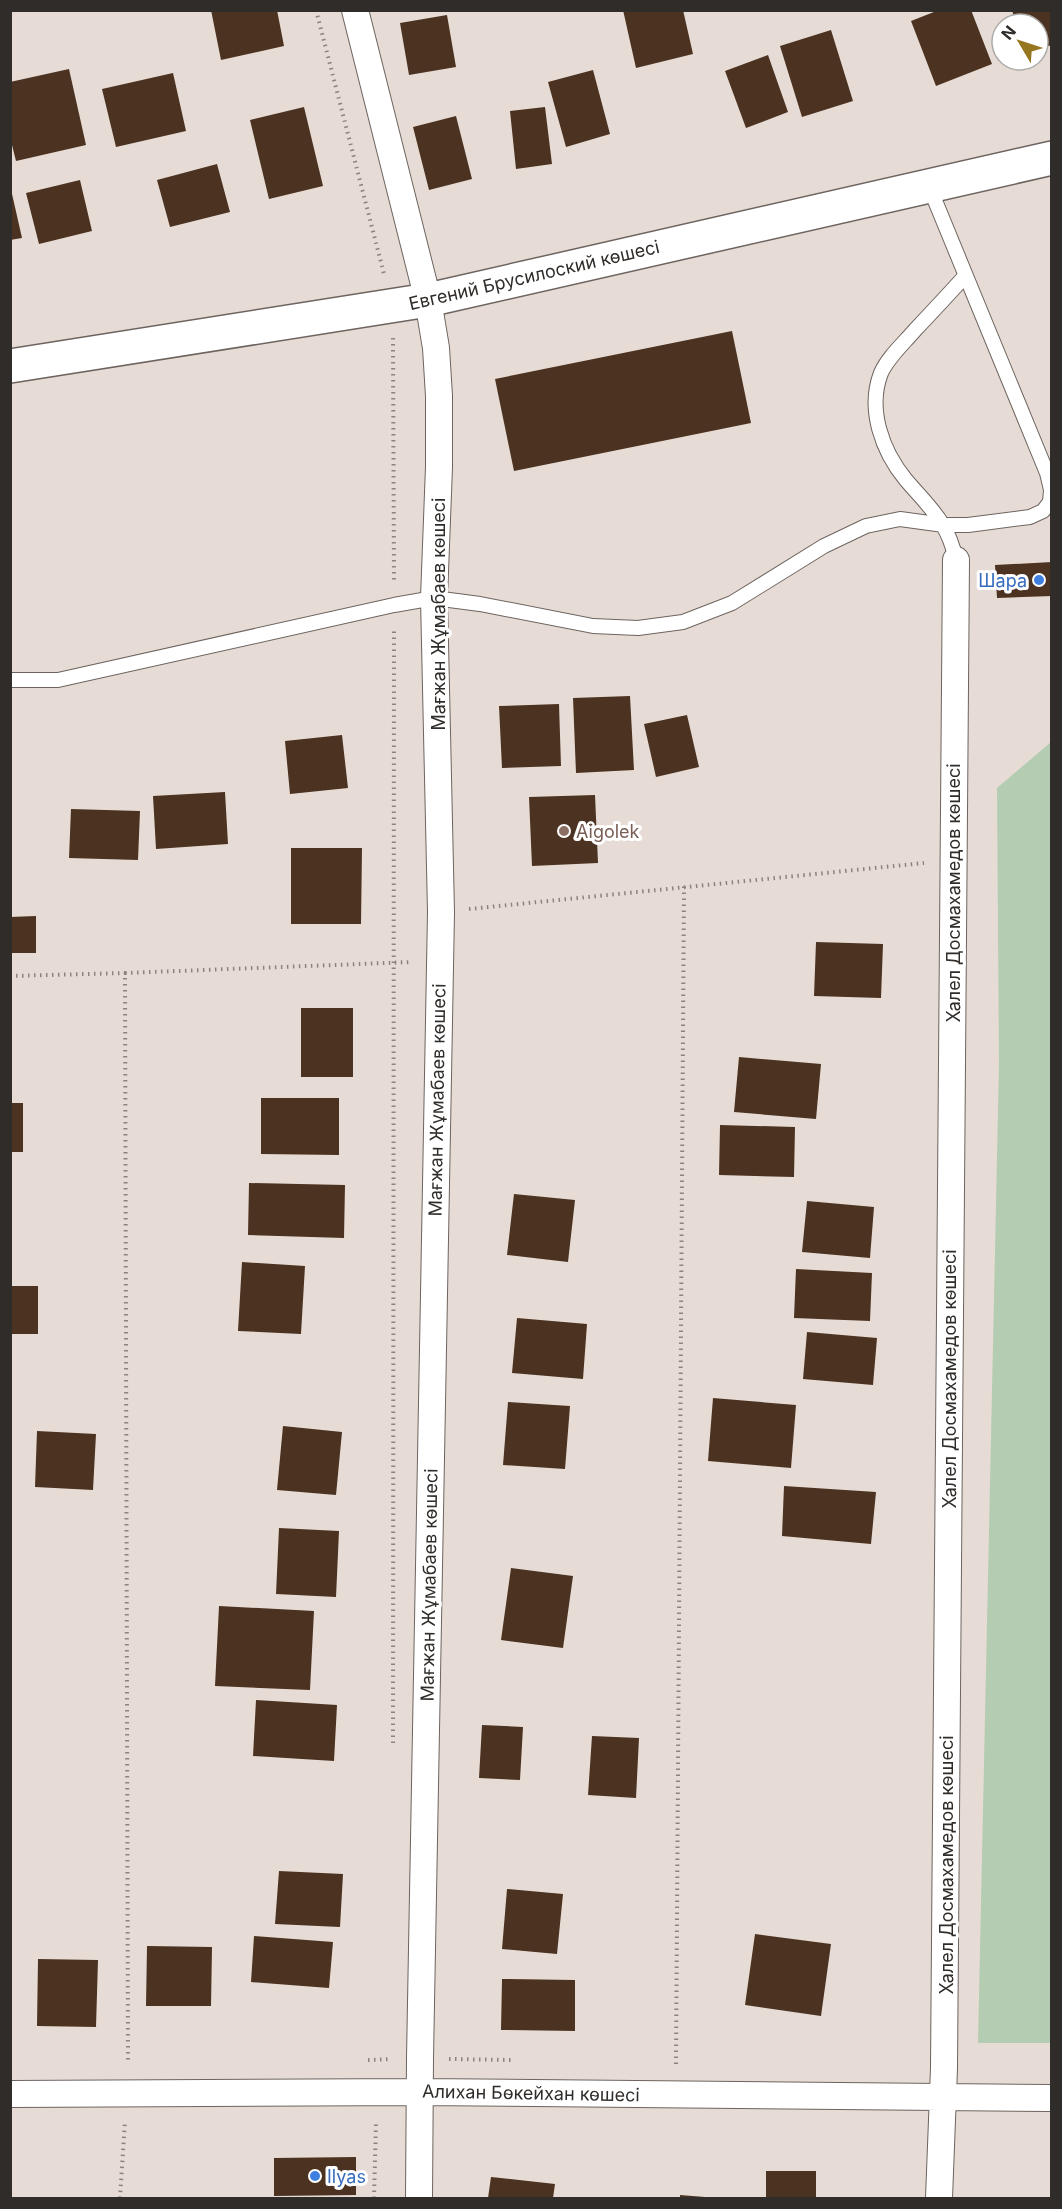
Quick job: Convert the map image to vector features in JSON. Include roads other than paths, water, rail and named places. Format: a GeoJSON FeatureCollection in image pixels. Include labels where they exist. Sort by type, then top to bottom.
{"type":"FeatureCollection","features":[{"type":"Feature","properties":{"kind":"main road","name":"Евгений Брусилоский көшесі"},"geometry":{"type":"LineString","coordinates":[[10,366],[428,300],[1052,158]]}},
{"type":"Feature","properties":{"kind":"street","name":"Мағжан Жұмабаев көшесі"},"geometry":{"type":"LineString","coordinates":[[355,10],[428,300],[436,348],[439,396],[434,598],[441,912],[419,2199]]}},
{"type":"Feature","properties":{"kind":"street","name":"Халел Досмахамедов көшесі"},"geometry":{"type":"LineString","coordinates":[[939,2199],[944,2097],[956,560]]}},
{"type":"Feature","properties":{"kind":"street","name":"Алихан Бөкейхан көшесі"},"geometry":{"type":"LineString","coordinates":[[10,2094],[420,2092],[1052,2098]]}},
{"type":"Feature","properties":{"kind":"lane"},"geometry":{"type":"LineString","coordinates":[[10,680],[58,680],[434,598],[480,604],[593,626],[638,628],[684,622],[732,603],[824,546],[866,526],[900,519],[944,525],[980,524],[1030,517],[1043,511],[1050,502],[1051,490],[1047,473],[929,186]]}},
{"type":"Feature","properties":{"kind":"lane"},"geometry":{"type":"LineString","coordinates":[[956,560],[952,542],[944,525],[890,459],[876,418],[876,393],[882,372],[896,351],[965,276]]}},
{"type":"Feature","properties":{"kind":"place","name":"Шара"},"geometry":{"type":"Point","coordinates":[1039,580]}},
{"type":"Feature","properties":{"kind":"place","name":"Aigolek"},"geometry":{"type":"Point","coordinates":[564,831]}},
{"type":"Feature","properties":{"kind":"place","name":"Ilyas"},"geometry":{"type":"Point","coordinates":[315,2176]}}]}
